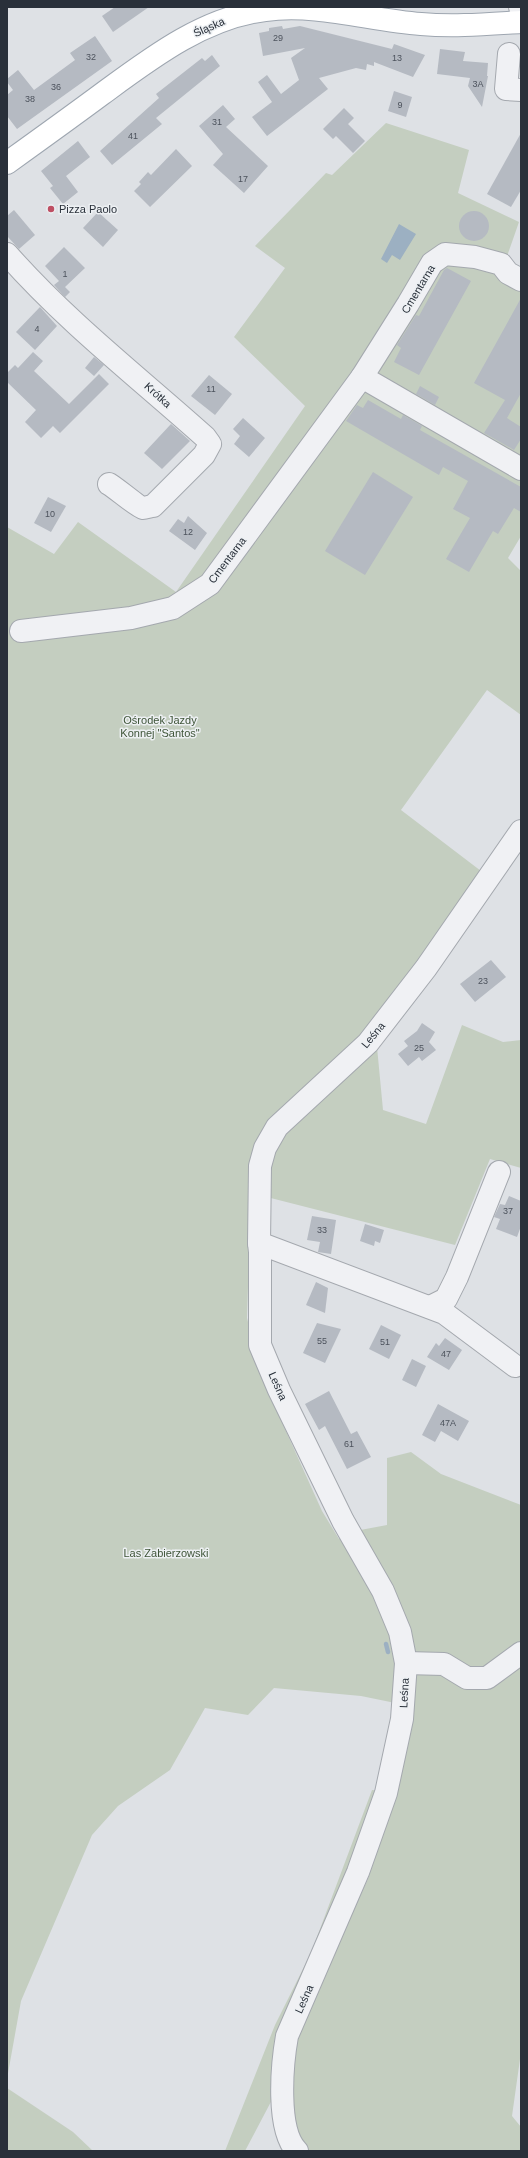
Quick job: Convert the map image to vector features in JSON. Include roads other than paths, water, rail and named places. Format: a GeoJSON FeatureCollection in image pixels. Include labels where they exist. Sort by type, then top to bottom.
{"type":"FeatureCollection","features":[{"type":"Feature","properties":{"kind":"main road","name":"Śląska"},"geometry":{"type":"LineString","coordinates":[[7,163],[132,72],[180,40],[214,23],[241,14],[278,9],[311,9],[420,24],[465,25],[521,22]]}},
{"type":"Feature","properties":{"kind":"street"},"geometry":{"type":"LineString","coordinates":[[509,54],[506,88],[521,90]]}},
{"type":"Feature","properties":{"kind":"street","name":"Krótka"},"geometry":{"type":"LineString","coordinates":[[7,254],[76,326],[128,368],[205,436],[210,444],[204,455],[153,506],[144,508],[110,484]]}},
{"type":"Feature","properties":{"kind":"street","name":"Cmentarna"},"geometry":{"type":"LineString","coordinates":[[21,631],[131,618],[173,608],[210,584],[362,377],[432,263],[445,254],[475,257],[501,264],[508,273],[521,280]]}},
{"type":"Feature","properties":{"kind":"street"},"geometry":{"type":"LineString","coordinates":[[362,377],[521,469]]}},
{"type":"Feature","properties":{"kind":"street","name":"Leśna"},"geometry":{"type":"LineString","coordinates":[[297,2151],[293,2147],[283,2116],[282,2061],[287,2036],[358,1872],[386,1793],[402,1719],[406,1663],[400,1632],[383,1591],[343,1521],[279,1390],[260,1345],[260,1166],[265,1148],[277,1126],[368,1043],[426,968],[521,831]]}},
{"type":"Feature","properties":{"kind":"street"},"geometry":{"type":"LineString","coordinates":[[430,1307],[446,1299],[452,1288],[499,1172]]}},
{"type":"Feature","properties":{"kind":"street"},"geometry":{"type":"LineString","coordinates":[[259,1243],[444,1313],[516,1366]]}},
{"type":"Feature","properties":{"kind":"street"},"geometry":{"type":"LineString","coordinates":[[406,1663],[444,1664],[467,1678],[487,1678],[521,1653]]}},
{"type":"Feature","properties":{"kind":"water"},"geometry":{"type":"Polygon","coordinates":[[[399,224],[416,234],[400,260],[392,255],[387,263],[381,259],[399,224]]]}},
{"type":"Feature","properties":{"kind":"waterway"},"geometry":{"type":"LineString","coordinates":[[386,1644],[388,1652]]}},
{"type":"Feature","properties":{"kind":"place","name":"Pizza Paolo"},"geometry":{"type":"Point","coordinates":[51,209]}},
{"type":"Feature","properties":{"kind":"park label","name":"Ośrodek Jazdy Konnej \"Santos\""},"geometry":{"type":"Point","coordinates":[160,726]}},
{"type":"Feature","properties":{"kind":"park label","name":"Las Zabierzowski"},"geometry":{"type":"Point","coordinates":[166,1553]}}]}
